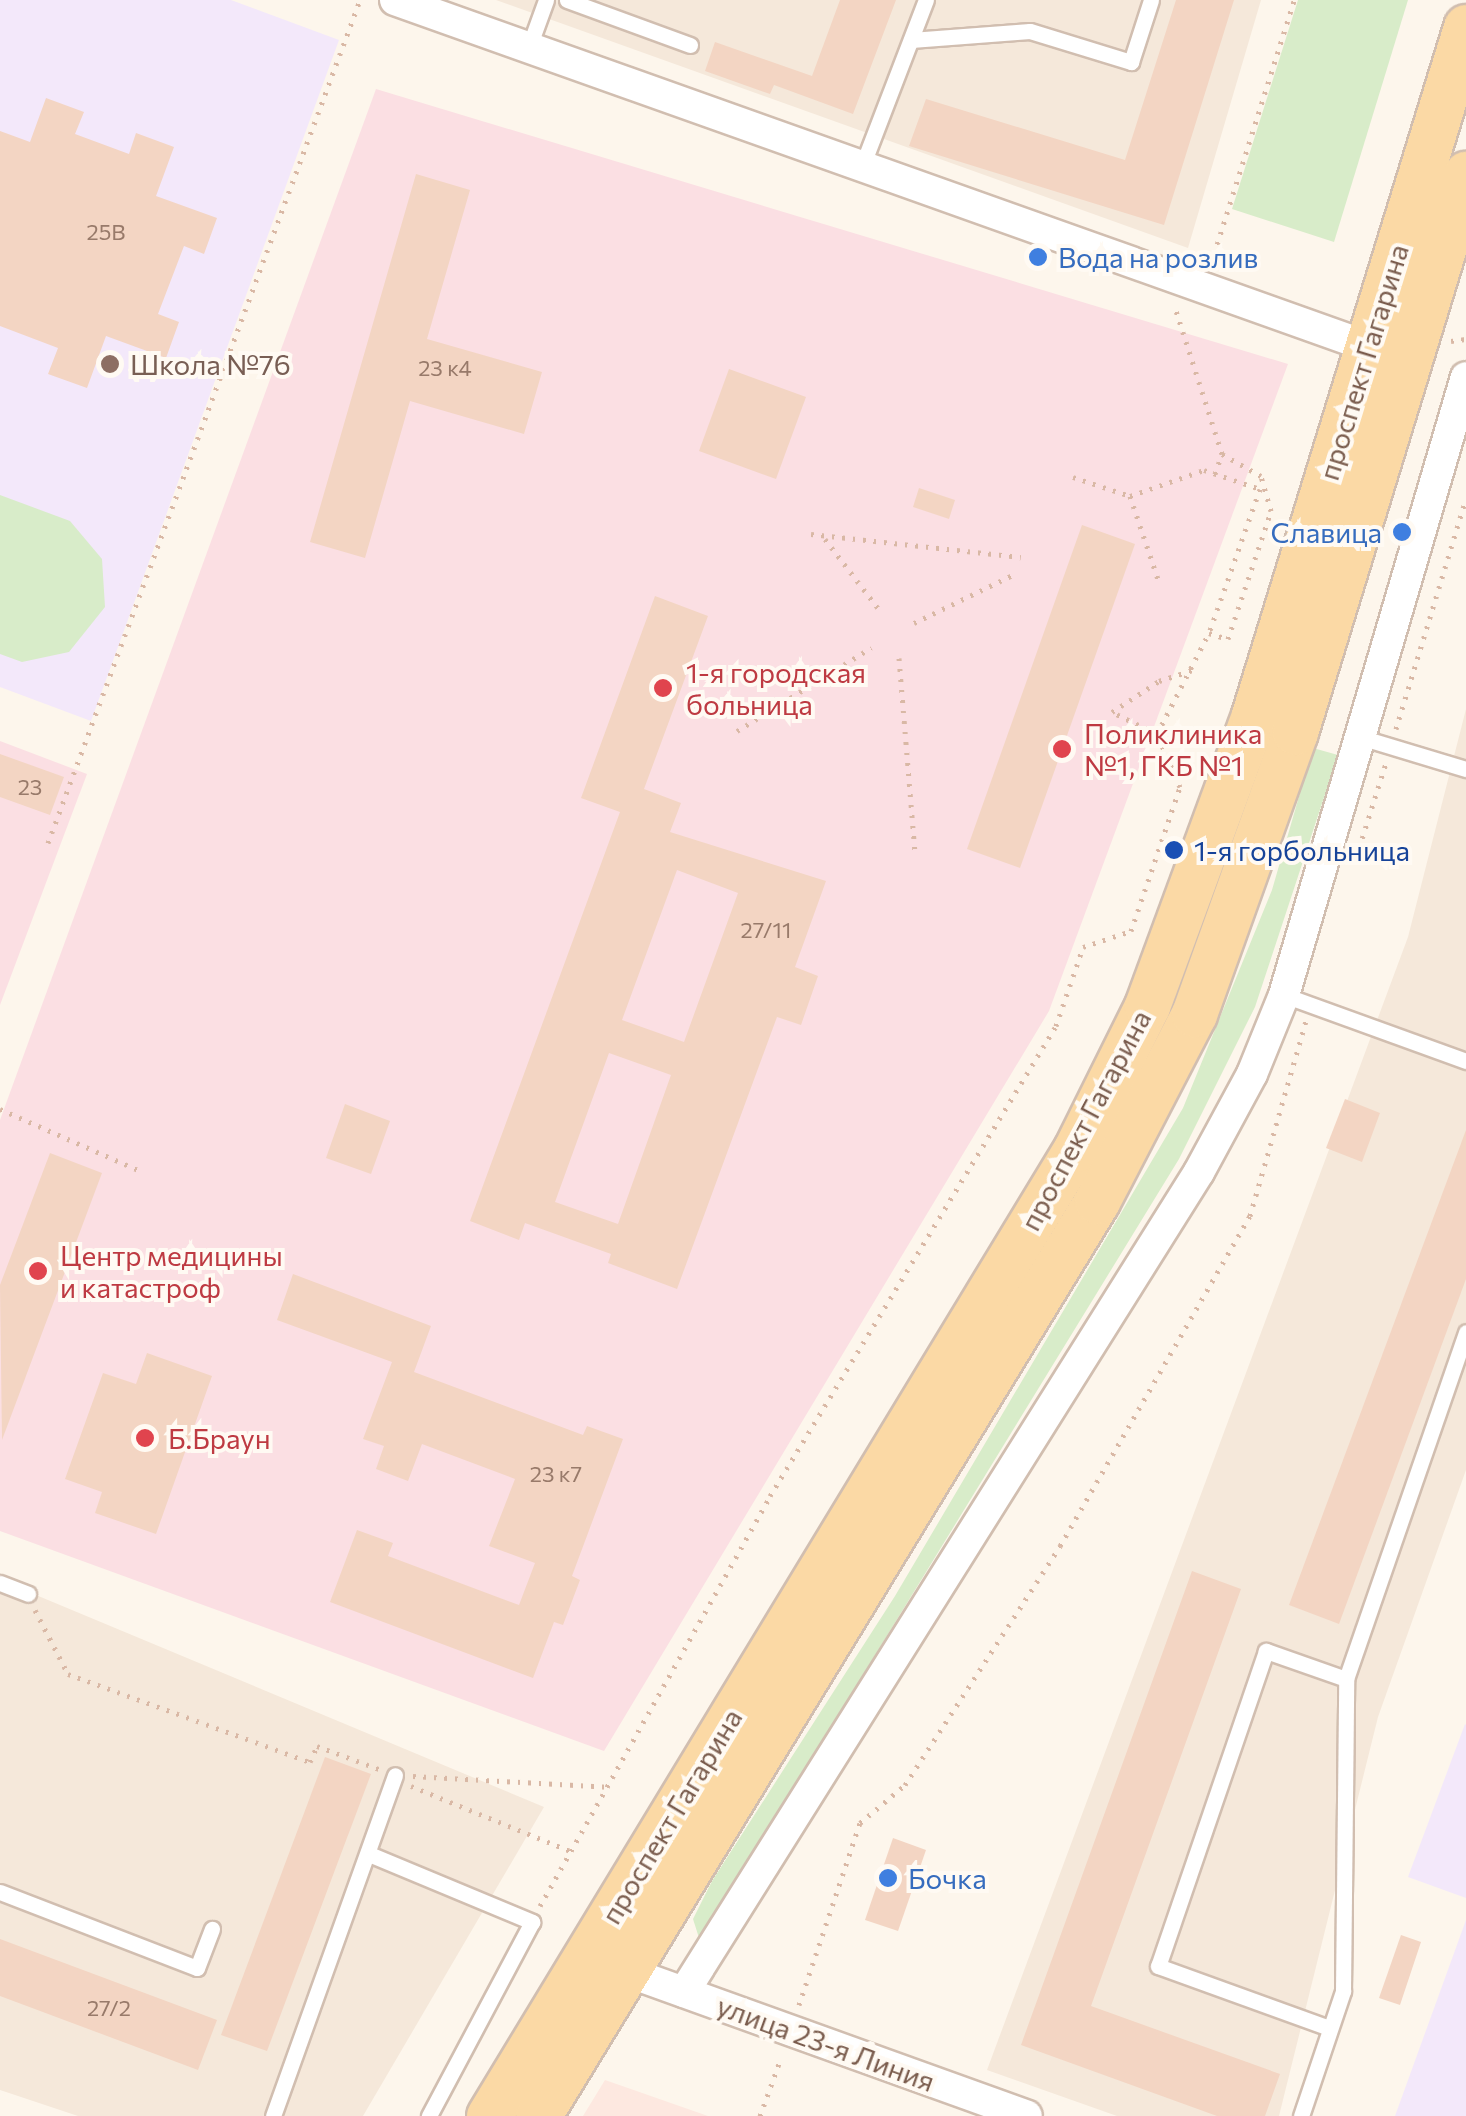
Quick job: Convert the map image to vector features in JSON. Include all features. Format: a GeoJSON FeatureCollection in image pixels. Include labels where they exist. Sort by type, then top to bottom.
{"type":"FeatureCollection","features":[{"type":"Feature","properties":{"kind":"main road","name":"проспект Гагарина"},"geometry":{"type":"LineString","coordinates":[[490,2116],[1076,1148],[1147,1006],[1206,858],[1466,26]]}},
{"type":"Feature","properties":{"kind":"main road","name":"проспект Гагарина"},"geometry":{"type":"LineString","coordinates":[[538,2116],[1097,1201],[1194,1014],[1295,732],[1466,174]]}},
{"type":"Feature","properties":{"kind":"street"},"geometry":{"type":"LineString","coordinates":[[395,0],[1202,292],[1368,346]]}},
{"type":"Feature","properties":{"kind":"street"},"geometry":{"type":"LineString","coordinates":[[684,1992],[1199,1172],[1298,999],[1360,737],[1466,377]]}},
{"type":"Feature","properties":{"kind":"street","name":"улица 23-я Линия"},"geometry":{"type":"LineString","coordinates":[[625,1971],[1027,2116]]}},
{"type":"Feature","properties":{"kind":"lane"},"geometry":{"type":"LineString","coordinates":[[529,48],[546,0]]}},
{"type":"Feature","properties":{"kind":"lane"},"geometry":{"type":"LineString","coordinates":[[567,0],[690,45]]}},
{"type":"Feature","properties":{"kind":"lane"},"geometry":{"type":"LineString","coordinates":[[860,170],[926,0]]}},
{"type":"Feature","properties":{"kind":"lane"},"geometry":{"type":"LineString","coordinates":[[911,40],[1030,31],[1131,62],[1151,0]]}},
{"type":"Feature","properties":{"kind":"lane"},"geometry":{"type":"LineString","coordinates":[[1360,737],[1466,768]]}},
{"type":"Feature","properties":{"kind":"lane"},"geometry":{"type":"LineString","coordinates":[[1298,999],[1466,1061]]}},
{"type":"Feature","properties":{"kind":"lane"},"geometry":{"type":"LineString","coordinates":[[1301,2116],[1343,1991],[1346,1679],[1466,1332]]}},
{"type":"Feature","properties":{"kind":"lane"},"geometry":{"type":"LineString","coordinates":[[0,1583],[28,1594]]}},
{"type":"Feature","properties":{"kind":"lane"},"geometry":{"type":"LineString","coordinates":[[1329,2028],[1158,1966],[1266,1651],[1346,1679]]}},
{"type":"Feature","properties":{"kind":"lane"},"geometry":{"type":"LineString","coordinates":[[273,2116],[396,1774]]}},
{"type":"Feature","properties":{"kind":"lane"},"geometry":{"type":"LineString","coordinates":[[369,1854],[532,1922],[429,2116]]}},
{"type":"Feature","properties":{"kind":"lane"},"geometry":{"type":"LineString","coordinates":[[0,1892],[198,1968],[212,1929]]}},
{"type":"Feature","properties":{"kind":"path"},"geometry":{"type":"LineString","coordinates":[[48,843],[360,0]]}},
{"type":"Feature","properties":{"kind":"path"},"geometry":{"type":"LineString","coordinates":[[1202,292],[1294,0]]}},
{"type":"Feature","properties":{"kind":"path"},"geometry":{"type":"LineString","coordinates":[[1176,308],[1222,454],[1216,474]]}},
{"type":"Feature","properties":{"kind":"path"},"geometry":{"type":"LineString","coordinates":[[1157,734],[1209,633],[1260,489],[1261,476],[1222,454]]}},
{"type":"Feature","properties":{"kind":"path"},"geometry":{"type":"LineString","coordinates":[[1072,477],[1130,496],[1204,470],[1260,489],[1271,511],[1233,627],[1228,639],[1209,633]]}},
{"type":"Feature","properties":{"kind":"path"},"geometry":{"type":"LineString","coordinates":[[1130,496],[1160,585]]}},
{"type":"Feature","properties":{"kind":"path"},"geometry":{"type":"LineString","coordinates":[[1351,875],[1466,498]]}},
{"type":"Feature","properties":{"kind":"path"},"geometry":{"type":"LineString","coordinates":[[811,534],[1022,557]]}},
{"type":"Feature","properties":{"kind":"path"},"geometry":{"type":"LineString","coordinates":[[825,538],[880,612]]}},
{"type":"Feature","properties":{"kind":"path"},"geometry":{"type":"LineString","coordinates":[[914,622],[1015,574]]}},
{"type":"Feature","properties":{"kind":"path"},"geometry":{"type":"LineString","coordinates":[[738,731],[872,648]]}},
{"type":"Feature","properties":{"kind":"path"},"geometry":{"type":"LineString","coordinates":[[898,658],[914,853]]}},
{"type":"Feature","properties":{"kind":"path"},"geometry":{"type":"LineString","coordinates":[[532,1922],[770,1496],[1056,1026],[1083,948],[1130,931],[1180,787],[1157,734],[1112,712],[1159,681],[1193,670]]}},
{"type":"Feature","properties":{"kind":"path"},"geometry":{"type":"LineString","coordinates":[[760,2116],[860,1823],[905,1784],[1060,1546],[1250,1216],[1298,999]]}},
{"type":"Feature","properties":{"kind":"path"},"geometry":{"type":"LineString","coordinates":[[0,1109],[138,1170]]}},
{"type":"Feature","properties":{"kind":"path"},"geometry":{"type":"LineString","coordinates":[[28,1594],[68,1674],[310,1762],[317,1746],[396,1774],[607,1787]]}},
{"type":"Feature","properties":{"kind":"path"},"geometry":{"type":"LineString","coordinates":[[396,1774],[419,1792],[570,1851]]}},
{"type":"Feature","properties":{"kind":"shaded area","name":"Школа №76"},"geometry":{"type":"Polygon","coordinates":[[[0,0],[231,0],[339,40],[91,721],[0,687],[0,0]]]}},
{"type":"Feature","properties":{"kind":"shaded area"},"geometry":{"type":"Polygon","coordinates":[[[496,0],[1261,0],[1188,248],[496,0]]]}},
{"type":"Feature","properties":{"kind":"shaded area","name":"1-я городская больница"},"geometry":{"type":"Polygon","coordinates":[[[376,89],[1288,364],[1049,1011],[604,1751],[0,1531],[0,1120],[376,89]]]}},
{"type":"Feature","properties":{"kind":"shaded area"},"geometry":{"type":"Polygon","coordinates":[[[1466,709],[1466,1470],[1378,1717],[1279,2116],[1117,2116],[987,2070],[1408,937],[1466,709]]]}},
{"type":"Feature","properties":{"kind":"shaded area"},"geometry":{"type":"Polygon","coordinates":[[[0,741],[87,774],[0,1005],[0,741]]]}},
{"type":"Feature","properties":{"kind":"shaded area"},"geometry":{"type":"Polygon","coordinates":[[[0,1580],[544,1807],[363,2116],[78,2116],[0,2090],[0,1580]]]}},
{"type":"Feature","properties":{"kind":"shaded area"},"geometry":{"type":"Polygon","coordinates":[[[1466,1725],[1466,1898],[1408,1877],[1466,1725]]]}},
{"type":"Feature","properties":{"kind":"shaded area"},"geometry":{"type":"Polygon","coordinates":[[[1466,1920],[1466,2116],[1395,2116],[1466,1920]]]}},
{"type":"Feature","properties":{"kind":"shaded area"},"geometry":{"type":"Polygon","coordinates":[[[605,2080],[708,2116],[583,2116],[605,2080]]]}},
{"type":"Feature","properties":{"kind":"green space"},"geometry":{"type":"Polygon","coordinates":[[[1298,0],[1408,0],[1334,242],[1232,209],[1298,0]]]}},
{"type":"Feature","properties":{"kind":"green space"},"geometry":{"type":"Polygon","coordinates":[[[0,495],[70,521],[102,559],[105,607],[69,652],[22,662],[0,654],[0,495]]]}},
{"type":"Feature","properties":{"kind":"green space"},"geometry":{"type":"Polygon","coordinates":[[[1313,748],[1338,755],[1255,1007],[1179,1159],[700,1941],[693,1919],[712,1881],[895,1596],[1183,1108],[1272,890],[1313,748]]]}},
{"type":"Feature","properties":{"kind":"building"},"geometry":{"type":"Polygon","coordinates":[[[840,0],[896,0],[853,114],[774,85],[770,94],[705,71],[715,42],[812,76],[840,0]]]}},
{"type":"Feature","properties":{"kind":"building"},"geometry":{"type":"Polygon","coordinates":[[[1176,0],[1234,0],[1164,225],[909,146],[926,99],[1125,160],[1176,0]]]}},
{"type":"Feature","properties":{"kind":"building"},"geometry":{"type":"Polygon","coordinates":[[[46,98],[84,112],[75,134],[129,154],[136,133],[174,147],[156,196],[217,218],[204,254],[184,246],[158,314],[179,322],[166,358],[106,336],[87,388],[48,374],[58,348],[0,326],[0,131],[30,142],[46,98]]]}},
{"type":"Feature","properties":{"kind":"building"},"geometry":{"type":"Polygon","coordinates":[[[416,174],[470,190],[427,339],[542,372],[524,434],[410,401],[365,558],[310,542],[416,174]]]}},
{"type":"Feature","properties":{"kind":"building"},"geometry":{"type":"Polygon","coordinates":[[[729,369],[806,397],[776,479],[699,451],[729,369]]]}},
{"type":"Feature","properties":{"kind":"building"},"geometry":{"type":"Polygon","coordinates":[[[919,488],[955,500],[949,519],[913,507],[919,488]]]}},
{"type":"Feature","properties":{"kind":"building"},"geometry":{"type":"Polygon","coordinates":[[[1082,525],[1135,544],[1020,868],[967,849],[1082,525]]]}},
{"type":"Feature","properties":{"kind":"building"},"geometry":{"type":"Polygon","coordinates":[[[655,596],[708,616],[644,789],[681,803],[670,832],[826,881],[795,967],[818,976],[801,1025],[777,1017],[677,1289],[608,1263],[611,1254],[525,1223],[519,1240],[470,1221],[620,812],[581,798],[655,596]],[[677,870],[622,1020],[684,1042],[738,893],[677,870]],[[609,1053],[555,1202],[618,1224],[671,1075],[609,1053]]]}},
{"type":"Feature","properties":{"kind":"building"},"geometry":{"type":"Polygon","coordinates":[[[0,754],[64,777],[50,815],[0,797],[0,754]]]}},
{"type":"Feature","properties":{"kind":"building"},"geometry":{"type":"Polygon","coordinates":[[[1345,1099],[1380,1113],[1362,1162],[1326,1148],[1345,1099]]]}},
{"type":"Feature","properties":{"kind":"building"},"geometry":{"type":"Polygon","coordinates":[[[345,1104],[390,1121],[371,1174],[326,1158],[345,1104]]]}},
{"type":"Feature","properties":{"kind":"building"},"geometry":{"type":"Polygon","coordinates":[[[1466,1130],[1466,1279],[1339,1624],[1289,1605],[1466,1130]]]}},
{"type":"Feature","properties":{"kind":"building"},"geometry":{"type":"Polygon","coordinates":[[[50,1153],[102,1173],[2,1440],[0,1285],[50,1153]]]}},
{"type":"Feature","properties":{"kind":"building"},"geometry":{"type":"Polygon","coordinates":[[[293,1274],[431,1326],[414,1372],[583,1435],[587,1426],[623,1439],[572,1576],[580,1580],[563,1625],[554,1622],[533,1678],[330,1602],[357,1530],[393,1543],[388,1556],[519,1605],[535,1563],[489,1546],[515,1479],[422,1444],[408,1481],[376,1469],[384,1446],[363,1439],[392,1362],[277,1320],[293,1274]]]}},
{"type":"Feature","properties":{"kind":"building"},"geometry":{"type":"Polygon","coordinates":[[[147,1353],[212,1376],[156,1534],[95,1513],[102,1492],[65,1479],[103,1373],[136,1384],[147,1353]]]}},
{"type":"Feature","properties":{"kind":"building"},"geometry":{"type":"Polygon","coordinates":[[[1192,1571],[1241,1589],[1091,2006],[1280,2074],[1265,2116],[1217,2116],[1021,2045],[1192,1571]]]}},
{"type":"Feature","properties":{"kind":"building"},"geometry":{"type":"Polygon","coordinates":[[[325,1757],[371,1774],[267,2051],[221,2035],[325,1757]]]}},
{"type":"Feature","properties":{"kind":"building"},"geometry":{"type":"Polygon","coordinates":[[[893,1838],[926,1850],[898,1931],[865,1920],[893,1838]]]}},
{"type":"Feature","properties":{"kind":"building"},"geometry":{"type":"Polygon","coordinates":[[[1401,1935],[1421,1942],[1400,2005],[1379,1998],[1401,1935]]]}},
{"type":"Feature","properties":{"kind":"building"},"geometry":{"type":"Polygon","coordinates":[[[0,1939],[217,2020],[198,2070],[0,1996],[0,1939]]]}},
{"type":"Feature","properties":{"kind":"place","name":"Вода на розлив"},"geometry":{"type":"Point","coordinates":[1038,257]}},
{"type":"Feature","properties":{"kind":"place","name":"Школа №76"},"geometry":{"type":"Point","coordinates":[110,364]}},
{"type":"Feature","properties":{"kind":"place","name":"Славица"},"geometry":{"type":"Point","coordinates":[1402,532]}},
{"type":"Feature","properties":{"kind":"place","name":"1-я городская больница"},"geometry":{"type":"Point","coordinates":[663,688]}},
{"type":"Feature","properties":{"kind":"place","name":"Поликлиника №1, ГКБ №1"},"geometry":{"type":"Point","coordinates":[1062,749]}},
{"type":"Feature","properties":{"kind":"place","name":"1-я горбольница"},"geometry":{"type":"Point","coordinates":[1174,850]}},
{"type":"Feature","properties":{"kind":"place","name":"Центр медицины и катастроф"},"geometry":{"type":"Point","coordinates":[38,1271]}},
{"type":"Feature","properties":{"kind":"place","name":"Б.Браун"},"geometry":{"type":"Point","coordinates":[145,1438]}},
{"type":"Feature","properties":{"kind":"place","name":"Бочка"},"geometry":{"type":"Point","coordinates":[888,1878]}}]}
